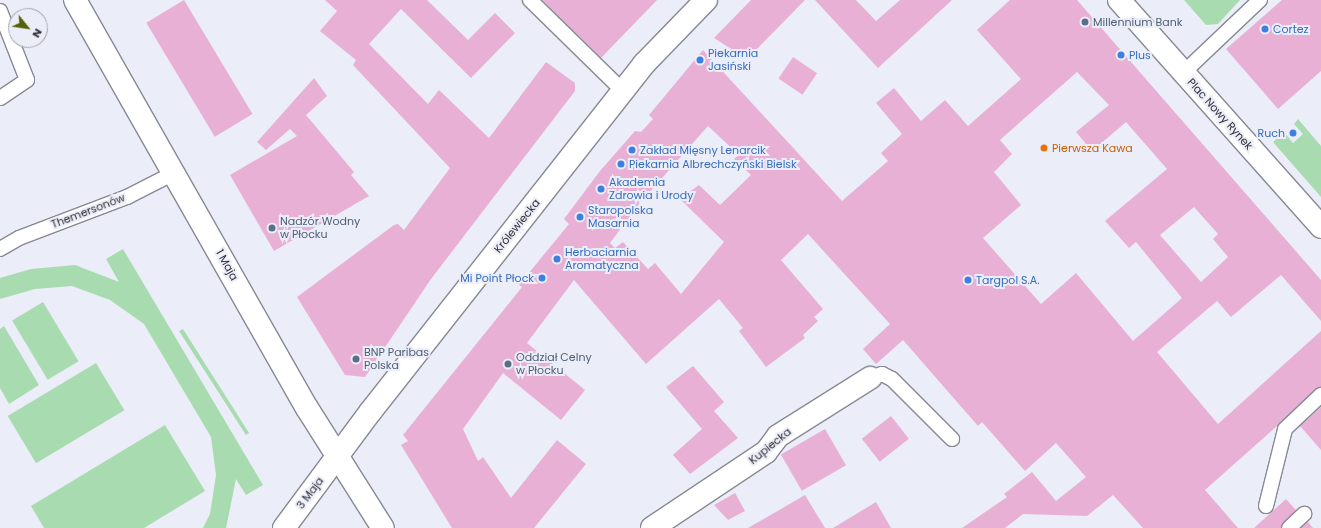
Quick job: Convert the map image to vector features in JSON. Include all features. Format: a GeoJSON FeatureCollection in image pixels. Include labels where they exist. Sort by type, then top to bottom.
{"type":"FeatureCollection","features":[{"type":"Feature","properties":{"kind":"street","name":"1 Maja"},"geometry":{"type":"LineString","coordinates":[[75,0],[176,172],[336,458],[382,528]]}},
{"type":"Feature","properties":{"kind":"street","name":"Królewiecka"},"geometry":{"type":"LineString","coordinates":[[336,458],[623,91],[706,0]]}},
{"type":"Feature","properties":{"kind":"street","name":"Plac Nowy Rynek"},"geometry":{"type":"LineString","coordinates":[[1119,0],[1321,227]]}},
{"type":"Feature","properties":{"kind":"street","name":"Kupiecka"},"geometry":{"type":"LineString","coordinates":[[652,528],[766,452],[778,436],[870,378]]}},
{"type":"Feature","properties":{"kind":"street","name":"3 Maja"},"geometry":{"type":"LineString","coordinates":[[284,528],[336,458]]}},
{"type":"Feature","properties":{"kind":"lane"},"geometry":{"type":"LineString","coordinates":[[530,0],[623,91]]}},
{"type":"Feature","properties":{"kind":"lane"},"geometry":{"type":"LineString","coordinates":[[1183,73],[1260,0]]}},
{"type":"Feature","properties":{"kind":"lane"},"geometry":{"type":"LineString","coordinates":[[0,11],[27,80],[0,98]]}},
{"type":"Feature","properties":{"kind":"lane","name":"Themersonów"},"geometry":{"type":"LineString","coordinates":[[0,249],[19,238],[127,197],[176,172]]}},
{"type":"Feature","properties":{"kind":"lane"},"geometry":{"type":"LineString","coordinates":[[870,378],[882,374],[892,379],[952,439]]}},
{"type":"Feature","properties":{"kind":"lane"},"geometry":{"type":"LineString","coordinates":[[1266,506],[1285,429],[1321,395]]}},
{"type":"Feature","properties":{"kind":"lane"},"geometry":{"type":"LineString","coordinates":[[1289,528],[1304,514]]}},
{"type":"Feature","properties":{"kind":"green space"},"geometry":{"type":"Polygon","coordinates":[[[1184,0],[1240,0],[1218,24],[1206,25],[1184,0]]]}},
{"type":"Feature","properties":{"kind":"green space"},"geometry":{"type":"Polygon","coordinates":[[[1298,119],[1321,146],[1321,197],[1273,142],[1284,132],[1293,143],[1303,134],[1294,124],[1298,119]]]}},
{"type":"Feature","properties":{"kind":"green space"},"geometry":{"type":"Polygon","coordinates":[[[123,249],[263,485],[246,495],[236,479],[226,528],[203,528],[210,514],[216,475],[211,437],[144,324],[110,300],[72,286],[35,289],[0,299],[0,278],[31,269],[75,265],[119,282],[106,259],[123,249]]]}},
{"type":"Feature","properties":{"kind":"green space"},"geometry":{"type":"Polygon","coordinates":[[[43,302],[79,361],[48,380],[12,321],[43,302]]]}},
{"type":"Feature","properties":{"kind":"green space"},"geometry":{"type":"Polygon","coordinates":[[[4,326],[39,385],[9,404],[0,388],[0,329],[4,326]]]}},
{"type":"Feature","properties":{"kind":"green space"},"geometry":{"type":"Polygon","coordinates":[[[183,329],[249,433],[246,435],[179,331],[183,329]]]}},
{"type":"Feature","properties":{"kind":"green space"},"geometry":{"type":"Polygon","coordinates":[[[96,363],[124,410],[36,463],[8,416],[96,363]]]}},
{"type":"Feature","properties":{"kind":"green space"},"geometry":{"type":"Polygon","coordinates":[[[165,425],[205,491],[144,528],[44,528],[31,506],[165,425]]]}},
{"type":"Feature","properties":{"kind":"building"},"geometry":{"type":"Polygon","coordinates":[[[184,0],[253,114],[215,137],[146,23],[184,0]]]}},
{"type":"Feature","properties":{"kind":"building"},"geometry":{"type":"Polygon","coordinates":[[[325,0],[427,0],[468,40],[495,13],[515,33],[471,78],[401,9],[369,44],[428,104],[439,90],[489,138],[546,62],[575,83],[575,91],[431,279],[365,377],[345,375],[297,297],[394,225],[398,224],[404,230],[450,168],[353,65],[356,60],[320,31],[337,11],[325,0]]]}},
{"type":"Feature","properties":{"kind":"building"},"geometry":{"type":"Polygon","coordinates":[[[542,0],[657,0],[601,58],[542,0]]]}},
{"type":"Feature","properties":{"kind":"building"},"geometry":{"type":"Polygon","coordinates":[[[751,0],[805,0],[747,59],[714,38],[751,0]]]}},
{"type":"Feature","properties":{"kind":"building"},"geometry":{"type":"Polygon","coordinates":[[[815,0],[856,0],[876,21],[900,0],[952,0],[878,68],[815,0]]]}},
{"type":"Feature","properties":{"kind":"building"},"geometry":{"type":"Polygon","coordinates":[[[1010,0],[1077,0],[1321,280],[1321,321],[1281,275],[1231,317],[1217,301],[1157,352],[1218,424],[1321,331],[1321,387],[1205,490],[1238,528],[1143,528],[1113,495],[1087,516],[1023,514],[1005,528],[962,528],[1007,497],[1004,494],[1032,472],[1056,501],[1086,477],[1056,443],[1025,471],[982,422],[978,426],[903,340],[876,364],[863,349],[890,324],[808,234],[781,260],[823,309],[814,317],[818,321],[803,335],[805,338],[766,367],[739,331],[743,328],[719,299],[646,364],[574,280],[527,343],[585,390],[561,420],[503,373],[463,429],[478,461],[483,457],[511,498],[557,440],[586,464],[534,528],[452,528],[401,445],[408,441],[403,435],[522,287],[519,285],[569,224],[564,219],[600,171],[635,131],[641,132],[653,119],[649,115],[703,50],[842,201],[888,161],[881,153],[902,134],[876,103],[894,88],[921,121],[945,100],[968,126],[1021,79],[977,30],[1010,0]],[[1077,72],[1000,140],[1012,154],[994,172],[1021,205],[983,238],[1041,304],[1076,273],[1133,341],[1182,298],[1136,242],[1129,248],[1105,221],[1167,169],[1126,122],[1092,151],[1076,132],[1109,105],[1077,72]],[[708,126],[640,203],[610,243],[615,248],[623,242],[648,269],[655,263],[681,294],[724,242],[680,199],[699,185],[720,205],[751,175],[734,159],[739,155],[708,126]],[[1194,207],[1160,235],[1201,282],[1228,257],[1213,239],[1218,234],[1194,207]]]}},
{"type":"Feature","properties":{"kind":"building"},"geometry":{"type":"Polygon","coordinates":[[[1282,0],[1321,0],[1321,71],[1278,109],[1226,49],[1282,0]]]}},
{"type":"Feature","properties":{"kind":"building"},"geometry":{"type":"Polygon","coordinates":[[[793,57],[817,73],[803,95],[778,79],[793,57]]]}},
{"type":"Feature","properties":{"kind":"building"},"geometry":{"type":"Polygon","coordinates":[[[314,78],[327,96],[306,115],[354,172],[351,175],[369,196],[274,251],[230,175],[297,136],[290,129],[266,150],[257,142],[314,78]]]}},
{"type":"Feature","properties":{"kind":"building"},"geometry":{"type":"Polygon","coordinates":[[[693,366],[724,402],[714,411],[738,438],[690,474],[673,455],[702,429],[666,387],[693,366]]]}},
{"type":"Feature","properties":{"kind":"building"},"geometry":{"type":"Polygon","coordinates":[[[1321,407],[1321,450],[1300,426],[1321,407]]]}},
{"type":"Feature","properties":{"kind":"building"},"geometry":{"type":"Polygon","coordinates":[[[891,416],[909,439],[880,462],[862,439],[891,416]]]}},
{"type":"Feature","properties":{"kind":"building"},"geometry":{"type":"Polygon","coordinates":[[[825,429],[846,465],[802,491],[781,454],[825,429]]]}},
{"type":"Feature","properties":{"kind":"building"},"geometry":{"type":"Polygon","coordinates":[[[735,493],[745,511],[728,520],[714,505],[735,493]]]}},
{"type":"Feature","properties":{"kind":"building"},"geometry":{"type":"Polygon","coordinates":[[[805,495],[825,528],[748,528],[805,495]]]}},
{"type":"Feature","properties":{"kind":"building"},"geometry":{"type":"Polygon","coordinates":[[[1286,499],[1296,510],[1281,528],[1254,528],[1286,499]]]}},
{"type":"Feature","properties":{"kind":"building"},"geometry":{"type":"Polygon","coordinates":[[[876,502],[891,528],[833,528],[876,502]]]}},
{"type":"Feature","properties":{"kind":"building"},"geometry":{"type":"Polygon","coordinates":[[[1308,522],[1313,528],[1301,528],[1308,522]]]}},
{"type":"Feature","properties":{"kind":"place","name":"Millennium Bank"},"geometry":{"type":"Point","coordinates":[1085,22]}},
{"type":"Feature","properties":{"kind":"place","name":"Cortez"},"geometry":{"type":"Point","coordinates":[1265,29]}},
{"type":"Feature","properties":{"kind":"place","name":"Plus"},"geometry":{"type":"Point","coordinates":[1121,55]}},
{"type":"Feature","properties":{"kind":"place","name":"Piekarnia Jasiński"},"geometry":{"type":"Point","coordinates":[700,60]}},
{"type":"Feature","properties":{"kind":"place","name":"Ruch"},"geometry":{"type":"Point","coordinates":[1293,133]}},
{"type":"Feature","properties":{"kind":"place","name":"Pierwsza Kawa"},"geometry":{"type":"Point","coordinates":[1044,148]}},
{"type":"Feature","properties":{"kind":"place","name":"Zakład Mięsny Lenarcik"},"geometry":{"type":"Point","coordinates":[632,150]}},
{"type":"Feature","properties":{"kind":"place","name":"Piekarnia Albrechczyński Bielsk"},"geometry":{"type":"Point","coordinates":[621,164]}},
{"type":"Feature","properties":{"kind":"place","name":"Akademia Zdrowia i Urody"},"geometry":{"type":"Point","coordinates":[601,189]}},
{"type":"Feature","properties":{"kind":"place","name":"Staropolska Masarnia"},"geometry":{"type":"Point","coordinates":[580,217]}},
{"type":"Feature","properties":{"kind":"place","name":"Nadzór Wodny w Płocku"},"geometry":{"type":"Point","coordinates":[272,228]}},
{"type":"Feature","properties":{"kind":"place","name":"Herbaciarnia Aromatyczna"},"geometry":{"type":"Point","coordinates":[557,259]}},
{"type":"Feature","properties":{"kind":"place","name":"Mi Point Płock"},"geometry":{"type":"Point","coordinates":[542,278]}},
{"type":"Feature","properties":{"kind":"place","name":"Targpol S.A."},"geometry":{"type":"Point","coordinates":[968,280]}},
{"type":"Feature","properties":{"kind":"place","name":"BNP Paribas Polska"},"geometry":{"type":"Point","coordinates":[356,359]}},
{"type":"Feature","properties":{"kind":"place","name":"Oddział Celny w Płocku"},"geometry":{"type":"Point","coordinates":[508,364]}}]}
